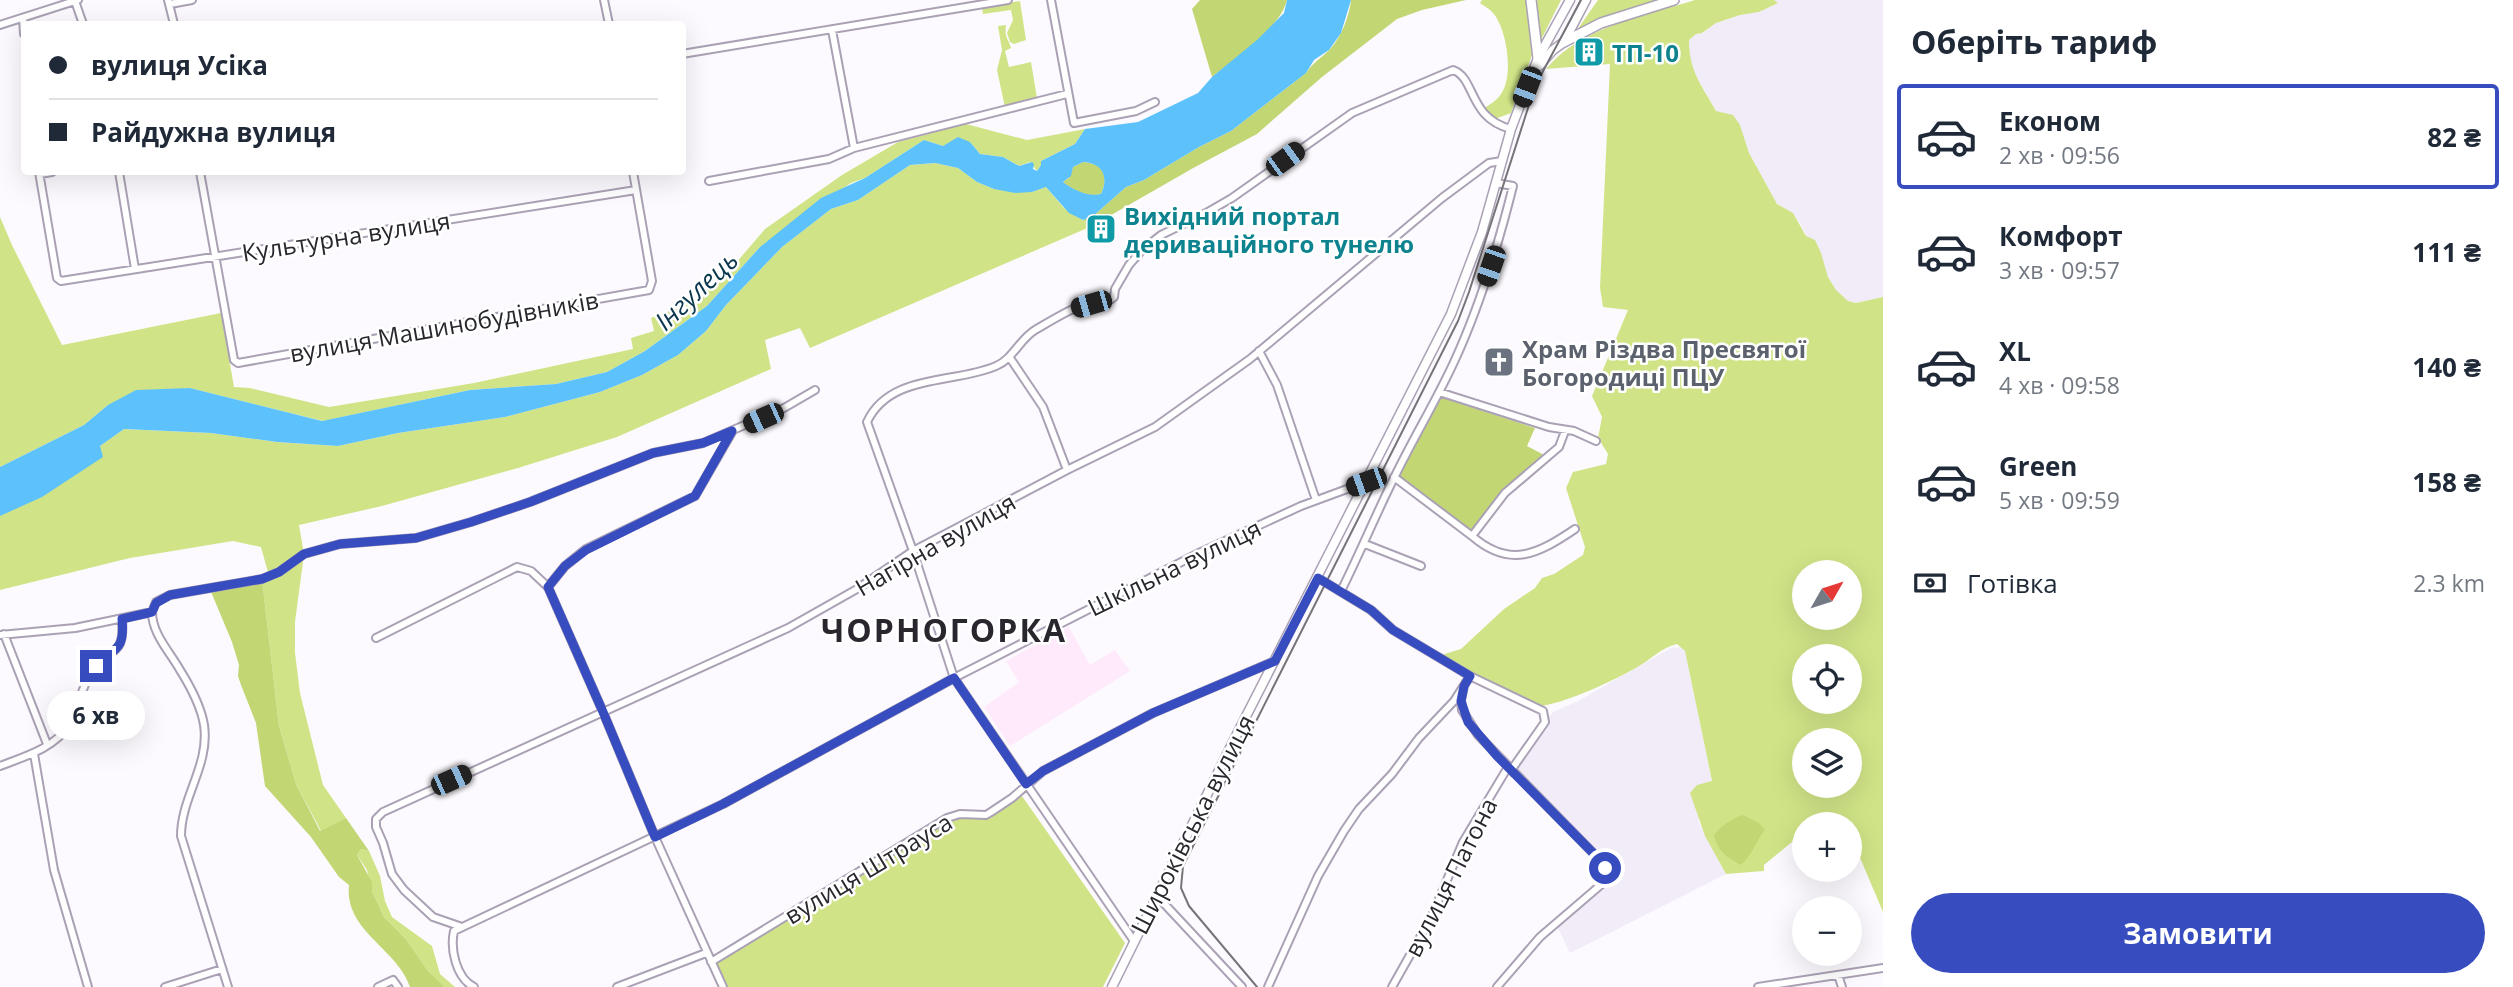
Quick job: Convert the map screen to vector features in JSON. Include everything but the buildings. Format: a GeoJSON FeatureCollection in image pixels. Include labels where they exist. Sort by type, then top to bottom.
{"type":"FeatureCollection","features":[{"type":"Feature","properties":{"kind":"main road"},"geometry":{"type":"LineString","coordinates":[[1531,0],[1538,58]]}},
{"type":"Feature","properties":{"kind":"main road"},"geometry":{"type":"LineString","coordinates":[[1527,87],[1538,58],[1568,0]]}},
{"type":"Feature","properties":{"kind":"main road"},"geometry":{"type":"LineString","coordinates":[[1564,42],[1589,0]]}},
{"type":"Feature","properties":{"kind":"main road"},"geometry":{"type":"LineString","coordinates":[[1527,87],[1545,58],[1564,42],[1601,23],[1674,0]]}},
{"type":"Feature","properties":{"kind":"main road","name":"Широківська вулиця"},"geometry":{"type":"LineString","coordinates":[[1112,987],[1455,305],[1472,264],[1511,129],[1527,87]]}},
{"type":"Feature","properties":{"kind":"street"},"geometry":{"type":"LineString","coordinates":[[0,25],[77,0],[82,21]]}},
{"type":"Feature","properties":{"kind":"street"},"geometry":{"type":"LineString","coordinates":[[173,21],[169,2],[192,0]]}},
{"type":"Feature","properties":{"kind":"street"},"geometry":{"type":"LineString","coordinates":[[604,0],[608,21]]}},
{"type":"Feature","properties":{"kind":"street"},"geometry":{"type":"LineString","coordinates":[[686,53],[1008,0]]}},
{"type":"Feature","properties":{"kind":"street"},"geometry":{"type":"LineString","coordinates":[[1051,0],[1073,123],[1136,111],[1155,102]]}},
{"type":"Feature","properties":{"kind":"street"},"geometry":{"type":"LineString","coordinates":[[832,30],[854,148]]}},
{"type":"Feature","properties":{"kind":"street"},"geometry":{"type":"LineString","coordinates":[[1134,941],[954,678],[914,551],[867,422],[873,411],[902,389],[926,381],[969,376],[997,366],[1010,358],[1026,336],[1055,318],[1074,308],[1109,301],[1114,297],[1115,289],[1129,265],[1150,243],[1232,198],[1352,113],[1453,70],[1462,75],[1480,111],[1499,126],[1511,129]]}},
{"type":"Feature","properties":{"kind":"street"},"geometry":{"type":"LineString","coordinates":[[709,181],[829,159],[854,148],[1067,94]]}},
{"type":"Feature","properties":{"kind":"street","name":"Нагірна вулиця"},"geometry":{"type":"LineString","coordinates":[[463,927],[441,922],[433,917],[396,881],[376,827],[376,819],[401,803],[788,628],[857,589],[914,551],[1154,427],[1259,351],[1442,198],[1489,163],[1502,161]]}},
{"type":"Feature","properties":{"kind":"street","name":"Культурна вулиця"},"geometry":{"type":"LineString","coordinates":[[39,175],[57,278],[61,281],[636,190]]}},
{"type":"Feature","properties":{"kind":"street"},"geometry":{"type":"LineString","coordinates":[[119,175],[135,270]]}},
{"type":"Feature","properties":{"kind":"street"},"geometry":{"type":"LineString","coordinates":[[201,175],[215,257]]}},
{"type":"Feature","properties":{"kind":"street"},"geometry":{"type":"LineString","coordinates":[[634,175],[636,190]]}},
{"type":"Feature","properties":{"kind":"street"},"geometry":{"type":"LineString","coordinates":[[1341,591],[1394,477],[1439,392],[1477,308],[1513,186],[1496,183]]}},
{"type":"Feature","properties":{"kind":"street","name":"вулиця Машинобудівників"},"geometry":{"type":"LineString","coordinates":[[215,257],[234,363],[649,290],[652,286],[636,190]]}},
{"type":"Feature","properties":{"kind":"street"},"geometry":{"type":"LineString","coordinates":[[1259,351],[1277,386],[1316,500]]}},
{"type":"Feature","properties":{"kind":"street"},"geometry":{"type":"LineString","coordinates":[[1010,358],[1043,407],[1067,470]]}},
{"type":"Feature","properties":{"kind":"street"},"geometry":{"type":"LineString","coordinates":[[228,987],[181,836],[184,810],[204,751],[203,722],[191,690],[157,632],[152,612],[156,603],[170,595],[262,579],[279,572],[304,554],[340,544],[416,538],[471,522],[530,502],[653,453],[703,443],[784,408],[815,390]]}},
{"type":"Feature","properties":{"kind":"street"},"geometry":{"type":"LineString","coordinates":[[1439,392],[1565,431],[1574,431],[1596,441]]}},
{"type":"Feature","properties":{"kind":"street"},"geometry":{"type":"LineString","coordinates":[[548,587],[565,566],[586,550],[695,496],[732,431]]}},
{"type":"Feature","properties":{"kind":"street"},"geometry":{"type":"LineString","coordinates":[[1472,536],[1505,493],[1559,447],[1565,431]]}},
{"type":"Feature","properties":{"kind":"street"},"geometry":{"type":"LineString","coordinates":[[1394,477],[1495,552],[1518,555],[1541,550],[1575,528]]}},
{"type":"Feature","properties":{"kind":"street","name":"Шкільна вулиця"},"geometry":{"type":"LineString","coordinates":[[474,987],[465,982],[457,967],[452,943],[454,930],[723,804],[954,678],[1202,552],[1316,500],[1366,482]]}},
{"type":"Feature","properties":{"kind":"street"},"geometry":{"type":"LineString","coordinates":[[1365,544],[1421,565]]}},
{"type":"Feature","properties":{"kind":"street"},"geometry":{"type":"LineString","coordinates":[[376,638],[517,567],[531,571],[548,587],[655,837],[723,987]]}},
{"type":"Feature","properties":{"kind":"street"},"geometry":{"type":"LineString","coordinates":[[1318,578],[1371,610],[1393,630],[1470,676],[1543,711],[1545,722],[1518,757],[1512,769],[1514,773]]}},
{"type":"Feature","properties":{"kind":"street"},"geometry":{"type":"LineString","coordinates":[[47,744],[2,635],[75,628],[152,612]]}},
{"type":"Feature","properties":{"kind":"street"},"geometry":{"type":"LineString","coordinates":[[0,766],[34,754],[68,726],[91,672],[118,648],[123,640],[122,619]]}},
{"type":"Feature","properties":{"kind":"street","name":"вулиця Штрауса"},"geometry":{"type":"LineString","coordinates":[[710,962],[947,818],[960,814],[986,815],[1012,798],[1043,771],[1153,713],[1275,661]]}},
{"type":"Feature","properties":{"kind":"street"},"geometry":{"type":"LineString","coordinates":[[1268,987],[1318,876],[1344,831],[1359,809],[1392,774],[1419,738],[1454,701],[1470,676]]}},
{"type":"Feature","properties":{"kind":"street"},"geometry":{"type":"LineString","coordinates":[[1464,686],[1461,701],[1468,722],[1508,767],[1598,858],[1605,868],[1606,877],[1597,891],[1540,937],[1497,987]]}},
{"type":"Feature","properties":{"kind":"street"},"geometry":{"type":"LineString","coordinates":[[34,754],[54,870],[88,987]]}},
{"type":"Feature","properties":{"kind":"street","name":"вулиця Патона"},"geometry":{"type":"LineString","coordinates":[[1392,987],[1432,918],[1463,842],[1508,767]]}},
{"type":"Feature","properties":{"kind":"street"},"geometry":{"type":"LineString","coordinates":[[1157,895],[1242,987]]}},
{"type":"Feature","properties":{"kind":"street"},"geometry":{"type":"LineString","coordinates":[[617,987],[706,953]]}},
{"type":"Feature","properties":{"kind":"street"},"geometry":{"type":"LineString","coordinates":[[1758,987],[1883,968]]}},
{"type":"Feature","properties":{"kind":"street"},"geometry":{"type":"LineString","coordinates":[[165,987],[222,969]]}},
{"type":"Feature","properties":{"kind":"street"},"geometry":{"type":"LineString","coordinates":[[1838,975],[1842,987]]}},
{"type":"Feature","properties":{"kind":"street"},"geometry":{"type":"LineString","coordinates":[[378,987],[393,980],[398,987]]}},
{"type":"Feature","properties":{"kind":"shaded area"},"geometry":{"type":"Polygon","coordinates":[[[1774,0],[1883,0],[1883,297],[1856,303],[1848,301],[1836,290],[1793,213],[1777,204],[1749,153],[1740,125],[1733,116],[1716,111],[1692,69],[1689,40],[1696,34],[1703,33],[1716,23],[1759,12],[1778,3],[1774,0]]]}},
{"type":"Feature","properties":{"kind":"shaded area"},"geometry":{"type":"Polygon","coordinates":[[[1069,627],[1090,665],[1115,650],[1130,671],[1010,746],[984,707],[1019,682],[1006,661],[1069,627]]]}},
{"type":"Feature","properties":{"kind":"shaded area"},"geometry":{"type":"Polygon","coordinates":[[[1682,647],[1712,782],[1698,821],[1726,874],[1570,953],[1556,924],[1604,887],[1608,880],[1605,868],[1516,776],[1514,764],[1553,712],[1578,701],[1671,648],[1682,647]]]}},
{"type":"Feature","properties":{"kind":"green space"},"geometry":{"type":"Polygon","coordinates":[[[1200,0],[1287,0],[1276,22],[1212,77],[1192,9],[1200,0]]]}},
{"type":"Feature","properties":{"kind":"green space"},"geometry":{"type":"Polygon","coordinates":[[[1351,0],[1466,0],[1397,19],[1322,77],[1257,134],[1092,226],[1083,220],[1092,217],[1126,187],[1144,180],[1231,131],[1306,73],[1338,37],[1347,19],[1351,0]]]}},
{"type":"Feature","properties":{"kind":"green space"},"geometry":{"type":"Polygon","coordinates":[[[1482,0],[1528,0],[1532,55],[1511,113],[1495,119],[1484,108],[1498,98],[1505,86],[1507,53],[1498,20],[1480,3],[1482,0]]]}},
{"type":"Feature","properties":{"kind":"green space"},"geometry":{"type":"Polygon","coordinates":[[[1535,0],[1561,0],[1540,42],[1535,0]]]}},
{"type":"Feature","properties":{"kind":"green space"},"geometry":{"type":"Polygon","coordinates":[[[1598,0],[1666,0],[1603,19],[1577,30],[1598,0]]]}},
{"type":"Feature","properties":{"kind":"green space"},"geometry":{"type":"Polygon","coordinates":[[[1695,0],[1774,0],[1778,3],[1759,12],[1716,23],[1696,34],[1689,40],[1694,69],[1716,111],[1733,115],[1740,125],[1749,153],[1777,204],[1793,213],[1806,236],[1815,240],[1828,277],[1836,290],[1848,301],[1856,303],[1883,297],[1883,912],[1862,862],[1862,812],[1792,812],[1792,842],[1764,865],[1764,871],[1726,874],[1705,836],[1690,793],[1697,785],[1712,781],[1685,651],[1677,644],[1604,684],[1559,702],[1537,706],[1438,656],[1461,649],[1504,609],[1535,588],[1542,578],[1554,574],[1583,555],[1585,547],[1566,488],[1573,472],[1606,464],[1608,454],[1598,438],[1602,417],[1592,396],[1628,310],[1603,307],[1600,288],[1610,64],[1546,69],[1577,42],[1615,24],[1695,0]]]}},
{"type":"Feature","properties":{"kind":"green space"},"geometry":{"type":"Polygon","coordinates":[[[1020,1],[1026,40],[1014,44],[1010,42],[1007,33],[1013,20],[1011,10],[983,14],[982,7],[1020,1]]]}},
{"type":"Feature","properties":{"kind":"green space"},"geometry":{"type":"Polygon","coordinates":[[[1006,25],[1006,36],[1011,48],[1005,51],[1009,67],[1031,62],[1038,104],[1006,112],[997,70],[1002,50],[998,26],[1006,25]]]}},
{"type":"Feature","properties":{"kind":"green space"},"geometry":{"type":"Polygon","coordinates":[[[966,124],[1027,140],[1085,129],[1075,144],[1041,161],[1037,171],[1030,162],[1019,166],[1003,157],[980,154],[970,142],[943,146],[924,140],[865,178],[851,183],[760,247],[707,306],[645,351],[607,372],[556,384],[470,390],[323,421],[190,388],[108,405],[84,425],[0,467],[0,217],[62,345],[221,313],[234,387],[250,388],[329,407],[474,383],[633,349],[631,338],[654,331],[651,318],[678,308],[703,294],[723,278],[765,229],[842,175],[898,142],[966,124]]]}},
{"type":"Feature","properties":{"kind":"green space"},"geometry":{"type":"Polygon","coordinates":[[[1083,162],[1096,165],[1103,172],[1105,181],[1101,194],[1081,192],[1063,182],[1069,178],[1073,167],[1083,162]]]}},
{"type":"Feature","properties":{"kind":"green space"},"geometry":{"type":"Polygon","coordinates":[[[935,163],[958,168],[977,182],[994,189],[1032,192],[1046,187],[1064,208],[1092,226],[810,348],[800,328],[765,340],[771,369],[617,437],[382,506],[299,525],[304,554],[295,622],[295,653],[300,693],[323,785],[346,818],[321,831],[296,784],[279,726],[262,579],[269,576],[261,547],[233,541],[130,558],[0,590],[0,516],[124,429],[211,433],[277,442],[338,446],[398,433],[505,417],[600,392],[642,375],[678,355],[706,331],[726,305],[782,247],[831,209],[858,200],[910,165],[935,163]]]}},
{"type":"Feature","properties":{"kind":"green space"},"geometry":{"type":"Polygon","coordinates":[[[1440,397],[1535,428],[1527,446],[1546,456],[1515,481],[1471,532],[1397,476],[1440,397]]]}},
{"type":"Feature","properties":{"kind":"green space"},"geometry":{"type":"Polygon","coordinates":[[[262,579],[279,726],[296,784],[320,831],[346,818],[369,851],[361,849],[357,855],[372,882],[372,891],[384,917],[406,939],[428,971],[444,987],[410,987],[394,961],[355,915],[350,901],[349,885],[339,877],[311,837],[265,786],[256,723],[238,676],[239,665],[232,642],[209,587],[262,579]]]}},
{"type":"Feature","properties":{"kind":"green space"},"geometry":{"type":"Polygon","coordinates":[[[1022,796],[1125,943],[1103,987],[726,987],[715,964],[907,846],[957,819],[990,818],[1022,796]]]}},
{"type":"Feature","properties":{"kind":"green space"},"geometry":{"type":"Polygon","coordinates":[[[1743,815],[1759,823],[1765,830],[1741,865],[1724,853],[1714,835],[1727,823],[1743,815]]]}},
{"type":"Feature","properties":{"kind":"green space"},"geometry":{"type":"Polygon","coordinates":[[[361,849],[369,851],[380,876],[385,901],[392,917],[432,946],[440,974],[455,987],[441,985],[406,939],[384,917],[372,891],[367,870],[357,855],[361,849]]]}},
{"type":"Feature","properties":{"kind":"water"},"geometry":{"type":"Polygon","coordinates":[[[1287,0],[1351,0],[1341,33],[1329,50],[1314,60],[1306,73],[1231,131],[1144,180],[1126,187],[1092,217],[1083,220],[1069,213],[1046,187],[1032,192],[1015,193],[977,182],[958,168],[935,163],[910,165],[858,200],[831,209],[782,247],[726,305],[706,331],[678,355],[642,375],[600,392],[505,417],[398,433],[338,446],[277,442],[211,433],[124,429],[100,446],[103,457],[42,497],[0,516],[0,467],[84,425],[108,405],[136,390],[190,388],[322,421],[470,390],[556,384],[607,372],[645,351],[707,306],[760,247],[821,198],[865,178],[924,140],[943,146],[958,137],[970,142],[980,154],[1003,157],[1019,166],[1032,162],[1033,169],[1037,171],[1041,161],[1075,144],[1085,129],[1138,122],[1198,93],[1212,77],[1257,40],[1284,13],[1287,0]],[[1083,162],[1073,167],[1071,176],[1063,182],[1081,192],[1101,194],[1104,177],[1100,168],[1083,162]]]}},
{"type":"Feature","properties":{"kind":"tram line"},"geometry":{"type":"LineString","coordinates":[[1257,987],[1189,906],[1181,888],[1183,866],[1458,321],[1528,108],[1541,75],[1581,0]]}},
{"type":"Feature","properties":{"kind":"place","name":"ТП-10"},"geometry":{"type":"Point","coordinates":[1589,52]}},
{"type":"Feature","properties":{"kind":"place","name":"Вихідний портал дериваційного тунелю"},"geometry":{"type":"Point","coordinates":[1101,229]}},
{"type":"Feature","properties":{"kind":"place","name":"Храм Різдва Пресвятої Богородиці ПЦУ"},"geometry":{"type":"Point","coordinates":[1499,362]}},
{"type":"Feature","properties":{"kind":"district","name":"ЧОРНОГОРКА"},"geometry":{"type":"Point","coordinates":[944,629]}},
{"type":"Feature","properties":{"kind":"route"},"geometry":{"type":"LineString","coordinates":[[96,666],[114,652],[123,640],[122,619],[152,612],[156,603],[170,595],[186,590],[262,579],[279,572],[304,554],[340,544],[416,538],[471,522],[530,502],[653,453],[703,443],[732,431],[695,496],[586,550],[565,566],[548,587],[655,837],[723,804],[954,678],[1026,784],[1043,771],[1153,713],[1275,661],[1318,578],[1371,610],[1393,630],[1470,676],[1464,686],[1461,701],[1468,722],[1497,756],[1605,868]]}},
{"type":"Feature","properties":{"kind":"water label","name":"Інгулець"},"geometry":{"type":"Point","coordinates":[696,290]}}]}
